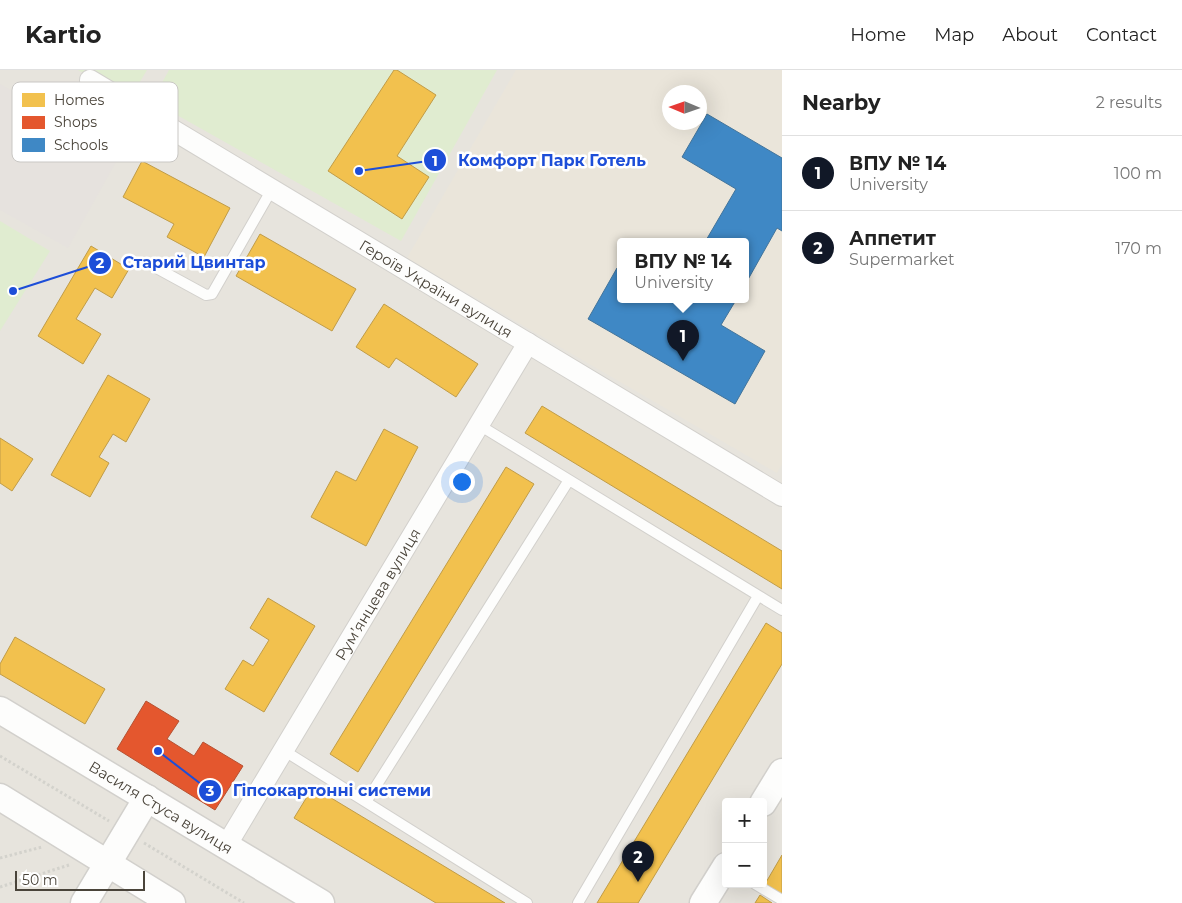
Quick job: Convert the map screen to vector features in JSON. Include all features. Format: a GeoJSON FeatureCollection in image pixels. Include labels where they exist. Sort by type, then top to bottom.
{"type":"FeatureCollection","features":[{"type":"Feature","properties":{"kind":"street","name":"Героїв України вулиця"},"geometry":{"type":"LineString","coordinates":[[178,133],[782,496]]}},
{"type":"Feature","properties":{"kind":"street","name":"Рум’янцева вулиця"},"geometry":{"type":"LineString","coordinates":[[226,846],[528,343]]}},
{"type":"Feature","properties":{"kind":"street","name":"Василя Стуса вулиця"},"geometry":{"type":"LineString","coordinates":[[0,710],[321,903]]}},
{"type":"Feature","properties":{"kind":"street"},"geometry":{"type":"LineString","coordinates":[[766,798],[782,772]]}},
{"type":"Feature","properties":{"kind":"street"},"geometry":{"type":"LineString","coordinates":[[0,797],[172,903]]}},
{"type":"Feature","properties":{"kind":"street"},"geometry":{"type":"LineString","coordinates":[[84,903],[102,860],[147,798]]}},
{"type":"Feature","properties":{"kind":"street"},"geometry":{"type":"LineString","coordinates":[[704,903],[722,873]]}},
{"type":"Feature","properties":{"kind":"lane"},"geometry":{"type":"LineString","coordinates":[[151,265],[206,295],[212,294],[272,190]]}},
{"type":"Feature","properties":{"kind":"lane"},"geometry":{"type":"LineString","coordinates":[[478,425],[782,610]]}},
{"type":"Feature","properties":{"kind":"lane"},"geometry":{"type":"LineString","coordinates":[[366,802],[569,480]]}},
{"type":"Feature","properties":{"kind":"lane"},"geometry":{"type":"LineString","coordinates":[[578,903],[758,596]]}},
{"type":"Feature","properties":{"kind":"lane"},"geometry":{"type":"LineString","coordinates":[[283,750],[527,903]]}},
{"type":"Feature","properties":{"kind":"lane"},"geometry":{"type":"LineString","coordinates":[[762,888],[782,900]]}},
{"type":"Feature","properties":{"kind":"path"},"geometry":{"type":"LineString","coordinates":[[0,858],[69,840]]}},
{"type":"Feature","properties":{"kind":"path"},"geometry":{"type":"LineString","coordinates":[[0,887],[102,860]]}},
{"type":"Feature","properties":{"kind":"shaded area"},"geometry":{"type":"Polygon","coordinates":[[[0,70],[782,70],[782,903],[0,903],[0,70]]]}},
{"type":"Feature","properties":{"kind":"shaded area"},"geometry":{"type":"Polygon","coordinates":[[[516,70],[782,70],[782,464],[777,473],[407,258],[516,70]]]}},
{"type":"Feature","properties":{"kind":"shaded area"},"geometry":{"type":"Polygon","coordinates":[[[0,84],[12,91],[12,162],[116,162],[68,248],[0,210],[0,84]]]}},
{"type":"Feature","properties":{"kind":"green space"},"geometry":{"type":"Polygon","coordinates":[[[78,70],[147,70],[140,82],[98,82],[78,70]]]}},
{"type":"Feature","properties":{"kind":"green space"},"geometry":{"type":"Polygon","coordinates":[[[169,70],[497,70],[401,241],[178,116],[178,82],[162,82],[169,70]]]}},
{"type":"Feature","properties":{"kind":"green space"},"geometry":{"type":"Polygon","coordinates":[[[0,221],[50,251],[0,331],[0,221]]]}},
{"type":"Feature","properties":{"kind":"building: Homes"},"geometry":{"type":"Polygon","coordinates":[[[394,70],[397,70],[436,95],[397,156],[429,177],[402,219],[328,171],[394,70]]]}},
{"type":"Feature","properties":{"kind":"building: Homes"},"geometry":{"type":"Polygon","coordinates":[[[141,162],[144,162],[230,208],[204,257],[167,237],[174,224],[123,197],[141,162]]]}},
{"type":"Feature","properties":{"kind":"building: Homes"},"geometry":{"type":"Polygon","coordinates":[[[260,234],[356,289],[332,331],[236,276],[260,234]]]}},
{"type":"Feature","properties":{"kind":"building: Homes"},"geometry":{"type":"Polygon","coordinates":[[[91,246],[129,269],[112,298],[95,288],[76,319],[101,334],[83,364],[38,336],[91,246]]]}},
{"type":"Feature","properties":{"kind":"building: Homes"},"geometry":{"type":"Polygon","coordinates":[[[384,304],[478,364],[456,397],[396,358],[389,368],[356,347],[384,304]]]}},
{"type":"Feature","properties":{"kind":"building: Homes"},"geometry":{"type":"Polygon","coordinates":[[[108,375],[150,399],[126,442],[113,434],[99,457],[109,463],[90,497],[51,475],[108,375]]]}},
{"type":"Feature","properties":{"kind":"building: Homes"},"geometry":{"type":"Polygon","coordinates":[[[542,406],[782,551],[782,589],[525,433],[542,406]]]}},
{"type":"Feature","properties":{"kind":"building: Homes"},"geometry":{"type":"Polygon","coordinates":[[[384,429],[418,447],[366,546],[311,517],[336,471],[356,481],[384,429]]]}},
{"type":"Feature","properties":{"kind":"building: Homes"},"geometry":{"type":"Polygon","coordinates":[[[0,438],[33,459],[12,491],[0,483],[0,438]]]}},
{"type":"Feature","properties":{"kind":"building: Homes"},"geometry":{"type":"Polygon","coordinates":[[[506,467],[534,484],[358,772],[330,754],[506,467]]]}},
{"type":"Feature","properties":{"kind":"building: Homes"},"geometry":{"type":"Polygon","coordinates":[[[268,598],[315,626],[264,712],[225,689],[243,660],[253,666],[269,640],[250,628],[268,598]]]}},
{"type":"Feature","properties":{"kind":"building: Homes"},"geometry":{"type":"Polygon","coordinates":[[[766,623],[782,633],[782,664],[638,903],[597,903],[766,623]]]}},
{"type":"Feature","properties":{"kind":"building: Homes"},"geometry":{"type":"Polygon","coordinates":[[[15,637],[105,689],[85,724],[0,674],[0,664],[15,637]]]}},
{"type":"Feature","properties":{"kind":"building: Homes"},"geometry":{"type":"Polygon","coordinates":[[[313,787],[505,903],[436,903],[294,818],[313,787]]]}},
{"type":"Feature","properties":{"kind":"building: Homes"},"geometry":{"type":"Polygon","coordinates":[[[782,855],[782,894],[767,885],[767,881],[782,855]]]}},
{"type":"Feature","properties":{"kind":"building: Homes"},"geometry":{"type":"Polygon","coordinates":[[[760,895],[772,903],[755,903],[760,895]]]}},
{"type":"Feature","properties":{"kind":"building: Shops"},"geometry":{"type":"Polygon","coordinates":[[[146,701],[179,721],[167,739],[194,756],[203,742],[243,766],[215,810],[117,749],[146,701]]]}},
{"type":"Feature","properties":{"kind":"building: Schools"},"geometry":{"type":"Polygon","coordinates":[[[707,114],[782,158],[782,231],[777,228],[749,278],[749,238],[707,238],[736,189],[682,157],[698,130],[707,130],[707,114]]]}},
{"type":"Feature","properties":{"kind":"building: Schools"},"geometry":{"type":"Polygon","coordinates":[[[617,268],[617,303],[734,303],[721,325],[765,351],[735,404],[588,319],[617,268]]]}},
{"type":"Feature","properties":{"kind":"place","name":"Комфорт Парк Готель"},"geometry":{"type":"Point","coordinates":[359,171]}},
{"type":"Feature","properties":{"kind":"place","name":"Старий Цвинтар"},"geometry":{"type":"Point","coordinates":[13,291]}},
{"type":"Feature","properties":{"kind":"place","name":"ВПУ № 14"},"geometry":{"type":"Point","coordinates":[683,361]}},
{"type":"Feature","properties":{"kind":"place","name":"Гіпсокартонні системи"},"geometry":{"type":"Point","coordinates":[158,751]}},
{"type":"Feature","properties":{"kind":"place","name":"Аппетит"},"geometry":{"type":"Point","coordinates":[638,882]}}]}
